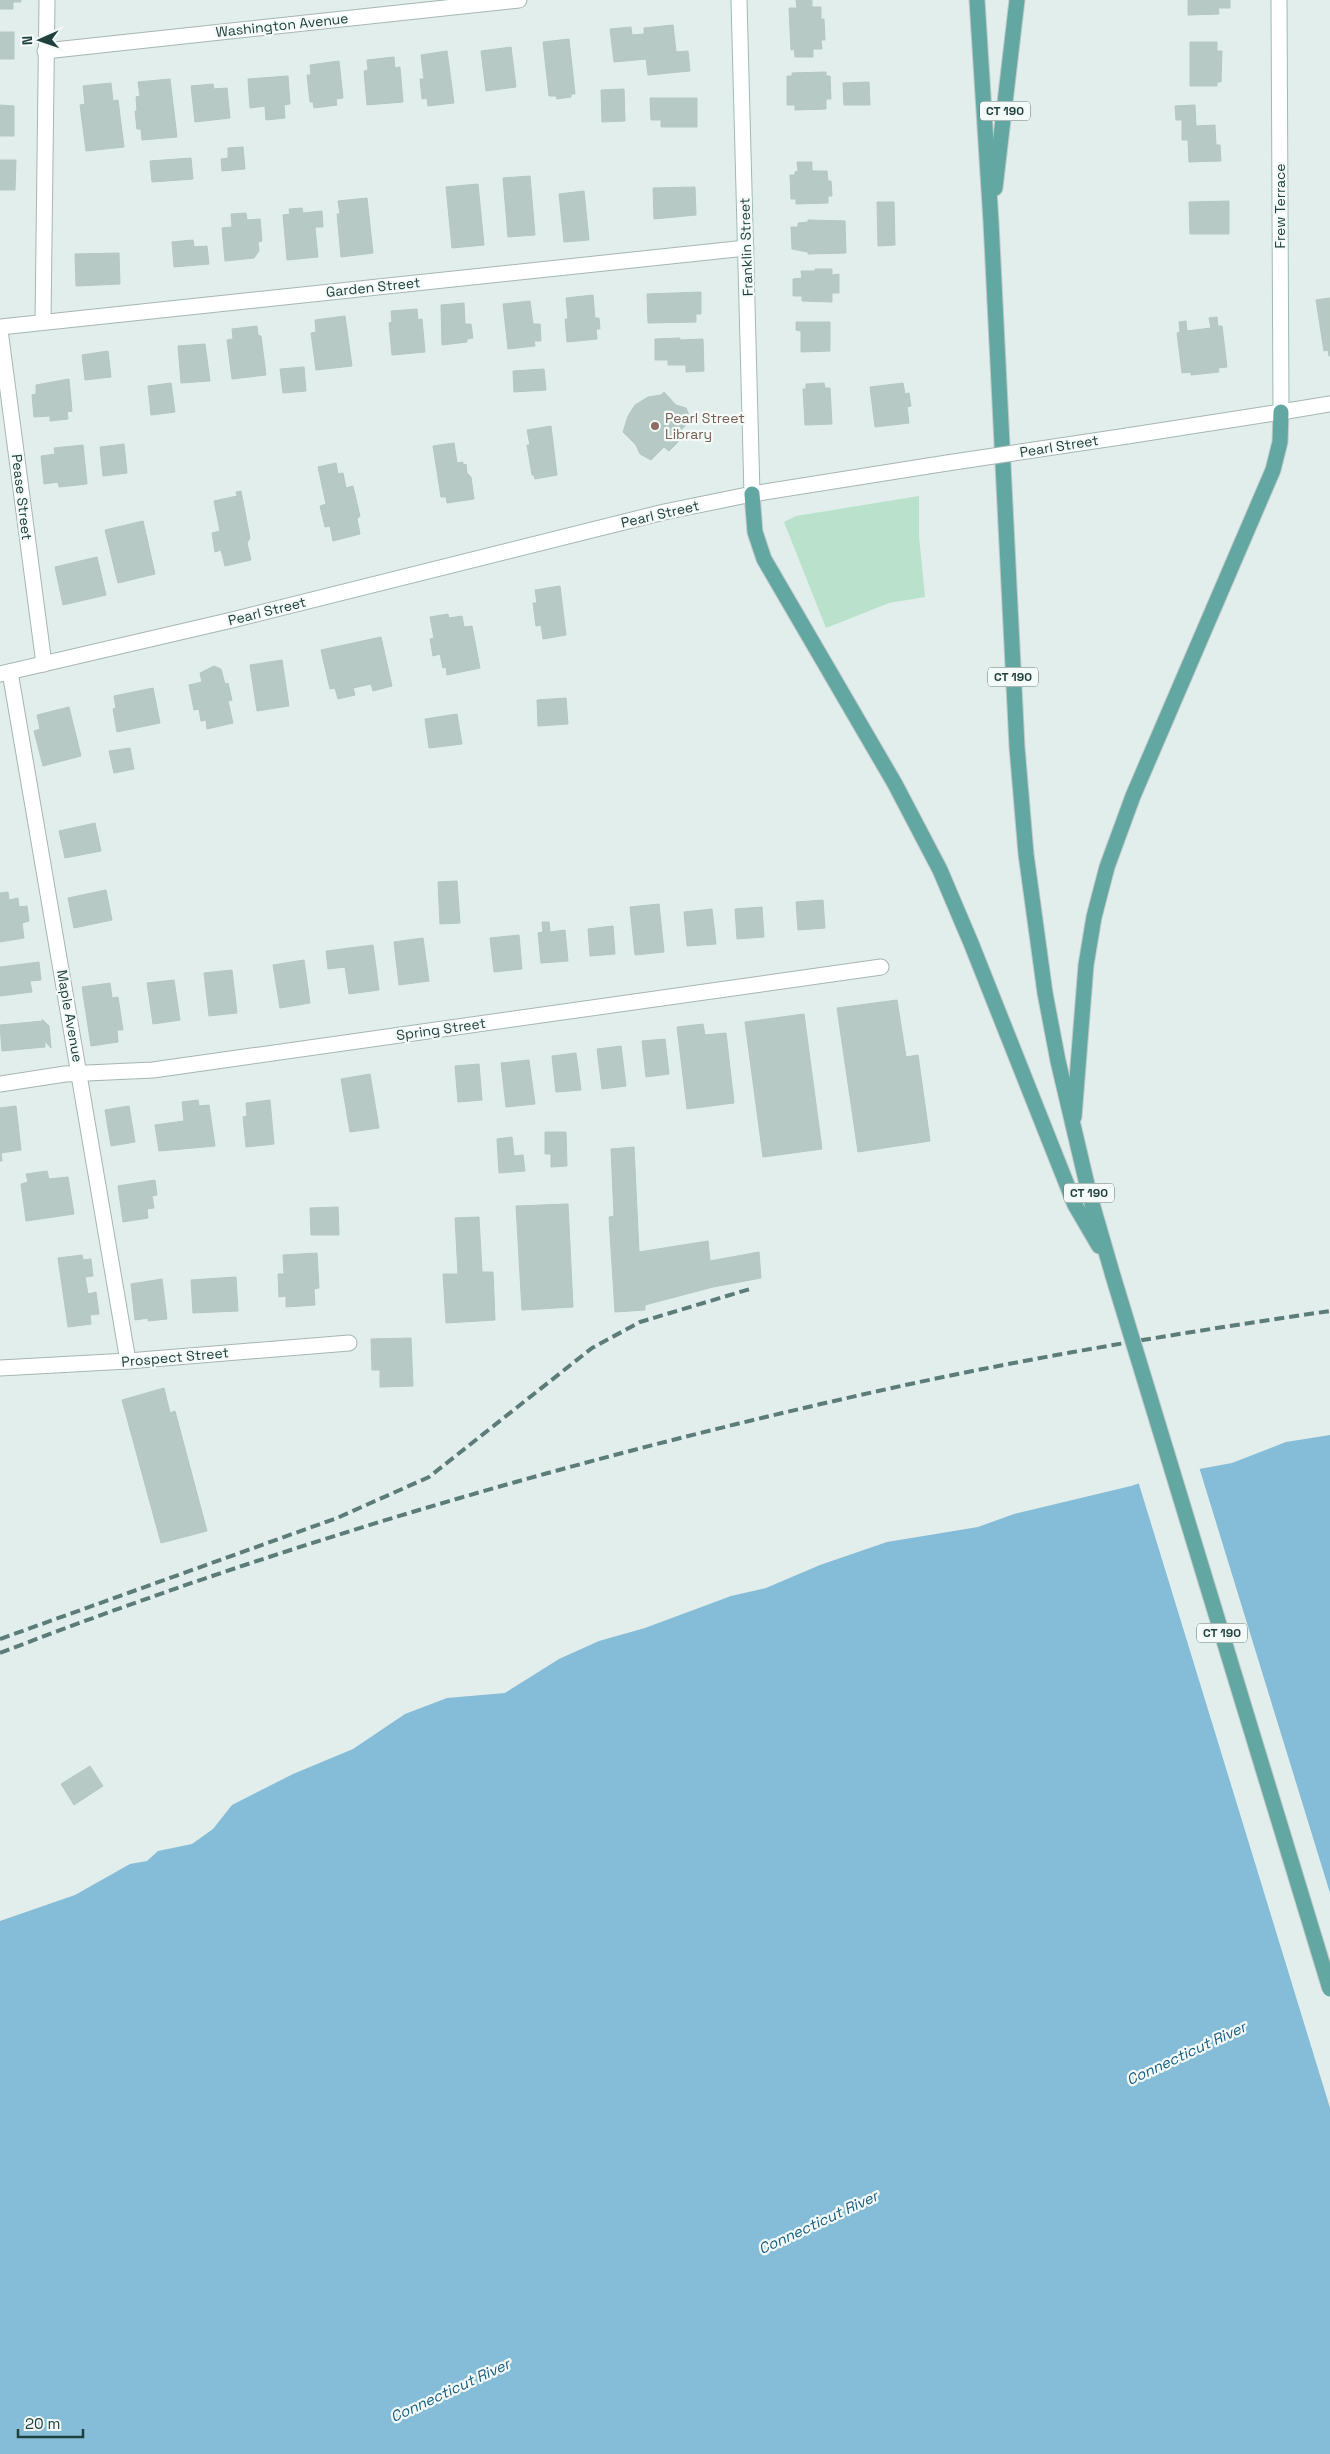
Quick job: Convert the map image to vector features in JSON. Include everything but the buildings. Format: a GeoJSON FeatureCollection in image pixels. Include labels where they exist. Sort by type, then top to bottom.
{"type":"FeatureCollection","features":[{"type":"Feature","properties":{"kind":"main road","name":"CT 190"},"geometry":{"type":"LineString","coordinates":[[977,0],[991,222],[1020,784],[1041,967],[1073,1128],[1107,1257],[1330,1989]]}},
{"type":"Feature","properties":{"kind":"main road","name":"CT 190"},"geometry":{"type":"LineString","coordinates":[[991,222],[1017,0]]}},
{"type":"Feature","properties":{"kind":"main road"},"geometry":{"type":"LineString","coordinates":[[1073,1128],[1086,965],[1094,917],[1107,867],[1132,796],[1272,470],[1280,442],[1281,412]]}},
{"type":"Feature","properties":{"kind":"main road"},"geometry":{"type":"LineString","coordinates":[[752,494],[755,532],[764,559],[919,828],[956,907],[1075,1205],[1087,1229],[1107,1257]]}},
{"type":"Feature","properties":{"kind":"street"},"geometry":{"type":"LineString","coordinates":[[43,322],[47,0]]}},
{"type":"Feature","properties":{"kind":"street","name":"Washington Avenue"},"geometry":{"type":"LineString","coordinates":[[46,51],[441,4],[519,0]]}},
{"type":"Feature","properties":{"kind":"street","name":"Franklin Street"},"geometry":{"type":"LineString","coordinates":[[739,0],[752,494]]}},
{"type":"Feature","properties":{"kind":"street","name":"Frew Terrace"},"geometry":{"type":"LineString","coordinates":[[1279,0],[1281,412]]}},
{"type":"Feature","properties":{"kind":"street","name":"Garden Street"},"geometry":{"type":"LineString","coordinates":[[0,329],[43,322],[746,248]]}},
{"type":"Feature","properties":{"kind":"street","name":"Pease Street"},"geometry":{"type":"LineString","coordinates":[[0,329],[44,664]]}},
{"type":"Feature","properties":{"kind":"street","name":"Pearl Street"},"geometry":{"type":"LineString","coordinates":[[5,673],[242,617],[571,534],[752,494],[1330,404]]}},
{"type":"Feature","properties":{"kind":"street","name":"Maple Avenue"},"geometry":{"type":"LineString","coordinates":[[5,673],[80,1074],[128,1362]]}},
{"type":"Feature","properties":{"kind":"street","name":"Spring Street"},"geometry":{"type":"LineString","coordinates":[[0,1084],[66,1074],[153,1070],[881,967]]}},
{"type":"Feature","properties":{"kind":"street","name":"Prospect Street"},"geometry":{"type":"LineString","coordinates":[[0,1368],[128,1362],[349,1342]]}},
{"type":"Feature","properties":{"kind":"green space"},"geometry":{"type":"Polygon","coordinates":[[[919,496],[919,536],[925,597],[889,603],[826,628],[784,522],[796,516],[919,496]]]}},
{"type":"Feature","properties":{"kind":"water","name":"Connecticut River"},"geometry":{"type":"Polygon","coordinates":[[[1330,1435],[1330,2454],[0,2454],[0,1921],[75,1895],[130,1864],[147,1861],[158,1851],[192,1844],[213,1829],[232,1805],[293,1774],[353,1749],[405,1714],[447,1698],[505,1693],[559,1659],[599,1641],[645,1628],[731,1596],[766,1588],[820,1565],[887,1542],[978,1527],[1014,1514],[1131,1486],[1161,1476],[1232,1463],[1286,1442],[1330,1435]]]}},
{"type":"Feature","properties":{"kind":"pier"},"geometry":{"type":"Polygon","coordinates":[[[1199,1467],[1330,1893],[1330,2108],[1138,1481],[1160,1474],[1199,1467]]]}},
{"type":"Feature","properties":{"kind":"railway"},"geometry":{"type":"LineString","coordinates":[[0,1639],[337,1518],[429,1477],[592,1348],[640,1322],[750,1289]]}},
{"type":"Feature","properties":{"kind":"railway"},"geometry":{"type":"LineString","coordinates":[[0,1653],[221,1573],[333,1537],[445,1502],[672,1440],[786,1412],[1008,1364],[1168,1336],[1330,1311]]}},
{"type":"Feature","properties":{"kind":"place","name":"Pearl Street Library"},"geometry":{"type":"Point","coordinates":[655,426]}}]}
